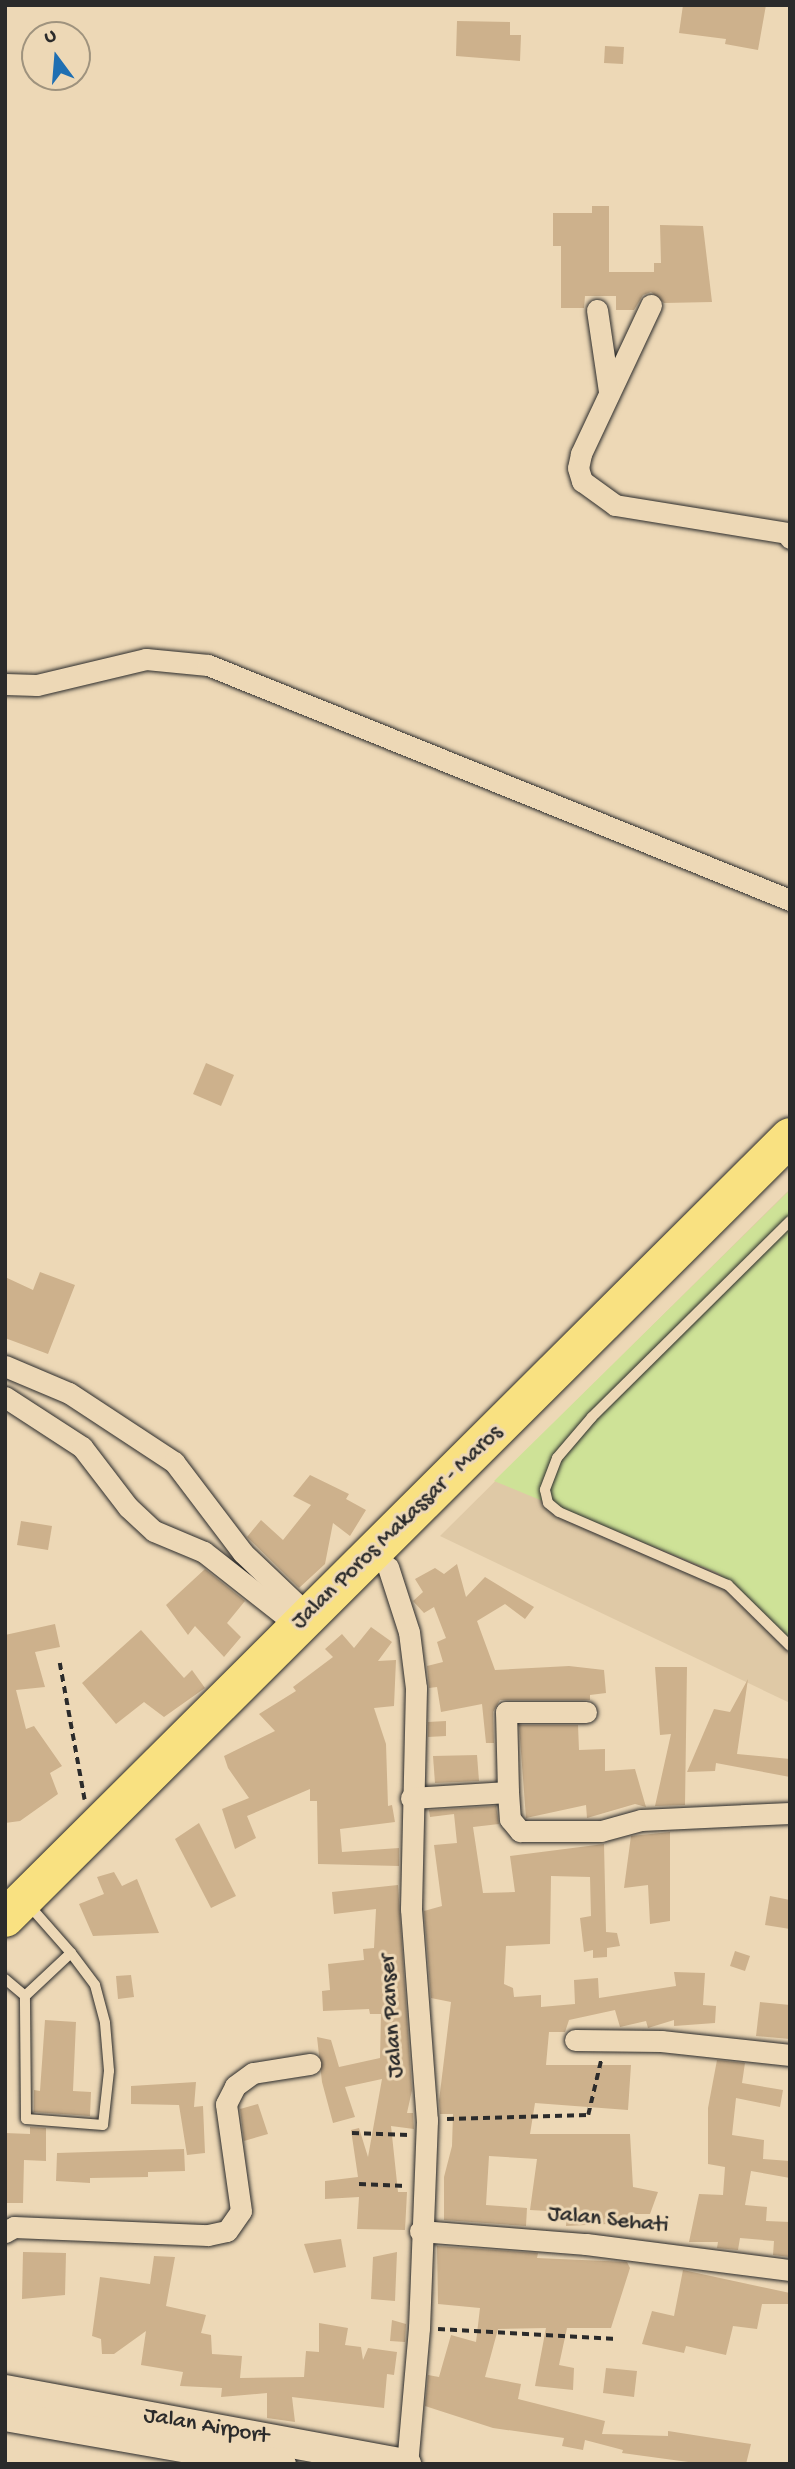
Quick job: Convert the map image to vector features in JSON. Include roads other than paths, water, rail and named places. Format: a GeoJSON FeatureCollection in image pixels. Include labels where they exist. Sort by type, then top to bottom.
{"type":"FeatureCollection","features":[{"type":"Feature","properties":{"kind":"highway","name":"Jalan Poros Makassar - Maros"},"geometry":{"type":"LineString","coordinates":[[5,1942],[20,1915],[91,1833],[302,1620],[486,1443],[790,1137]]}},
{"type":"Feature","properties":{"kind":"highway","name":"Jalan Poros Makassar - Maros"},"geometry":{"type":"LineString","coordinates":[[20,1915],[388,1567],[790,1170]]}},
{"type":"Feature","properties":{"kind":"street"},"geometry":{"type":"LineString","coordinates":[[651,305],[609,391],[578,468],[593,492],[615,505],[789,534]]}},
{"type":"Feature","properties":{"kind":"street"},"geometry":{"type":"LineString","coordinates":[[597,310],[609,391]]}},
{"type":"Feature","properties":{"kind":"street"},"geometry":{"type":"LineString","coordinates":[[5,684],[37,685],[146,659],[208,665],[790,900]]}},
{"type":"Feature","properties":{"kind":"street"},"geometry":{"type":"LineString","coordinates":[[5,1366],[69,1393],[174,1462],[243,1553],[302,1620]]}},
{"type":"Feature","properties":{"kind":"street"},"geometry":{"type":"LineString","coordinates":[[5,1397],[82,1447],[128,1507],[154,1531],[204,1552],[302,1620]]}},
{"type":"Feature","properties":{"kind":"street","name":"Jalan Panser"},"geometry":{"type":"LineString","coordinates":[[388,1567],[414,1655],[411,1909],[426,2128],[420,2231],[419,2328],[406,2464]]}},
{"type":"Feature","properties":{"kind":"street"},"geometry":{"type":"LineString","coordinates":[[586,1712],[506,1712],[510,1819],[520,1831],[601,1830],[642,1820],[790,1813]]}},
{"type":"Feature","properties":{"kind":"street"},"geometry":{"type":"LineString","coordinates":[[411,1798],[508,1792]]}},
{"type":"Feature","properties":{"kind":"street"},"geometry":{"type":"LineString","coordinates":[[575,2040],[605,2039],[790,2055]]}},
{"type":"Feature","properties":{"kind":"street"},"geometry":{"type":"LineString","coordinates":[[5,2232],[14,2227],[208,2235],[227,2231],[241,2211],[226,2104],[235,2086],[253,2073],[310,2064]]}},
{"type":"Feature","properties":{"kind":"street","name":"Jalan Sehati"},"geometry":{"type":"LineString","coordinates":[[420,2231],[586,2244],[790,2270]]}},
{"type":"Feature","properties":{"kind":"street","name":"Jalan Airport"},"geometry":{"type":"LineString","coordinates":[[5,2390],[363,2460],[406,2464]]}},
{"type":"Feature","properties":{"kind":"street","name":"Jalan Airport"},"geometry":{"type":"LineString","coordinates":[[5,2416],[182,2455],[281,2464]]}},
{"type":"Feature","properties":{"kind":"lane"},"geometry":{"type":"LineString","coordinates":[[790,1221],[592,1417],[556,1458],[545,1490],[548,1503],[559,1512],[728,1585],[790,1646]]}},
{"type":"Feature","properties":{"kind":"lane"},"geometry":{"type":"LineString","coordinates":[[20,1915],[71,1953],[95,1985],[105,2023],[106,2123],[26,2119],[25,1996],[71,1953]]}},
{"type":"Feature","properties":{"kind":"lane"},"geometry":{"type":"LineString","coordinates":[[5,1979],[25,1996]]}}]}
